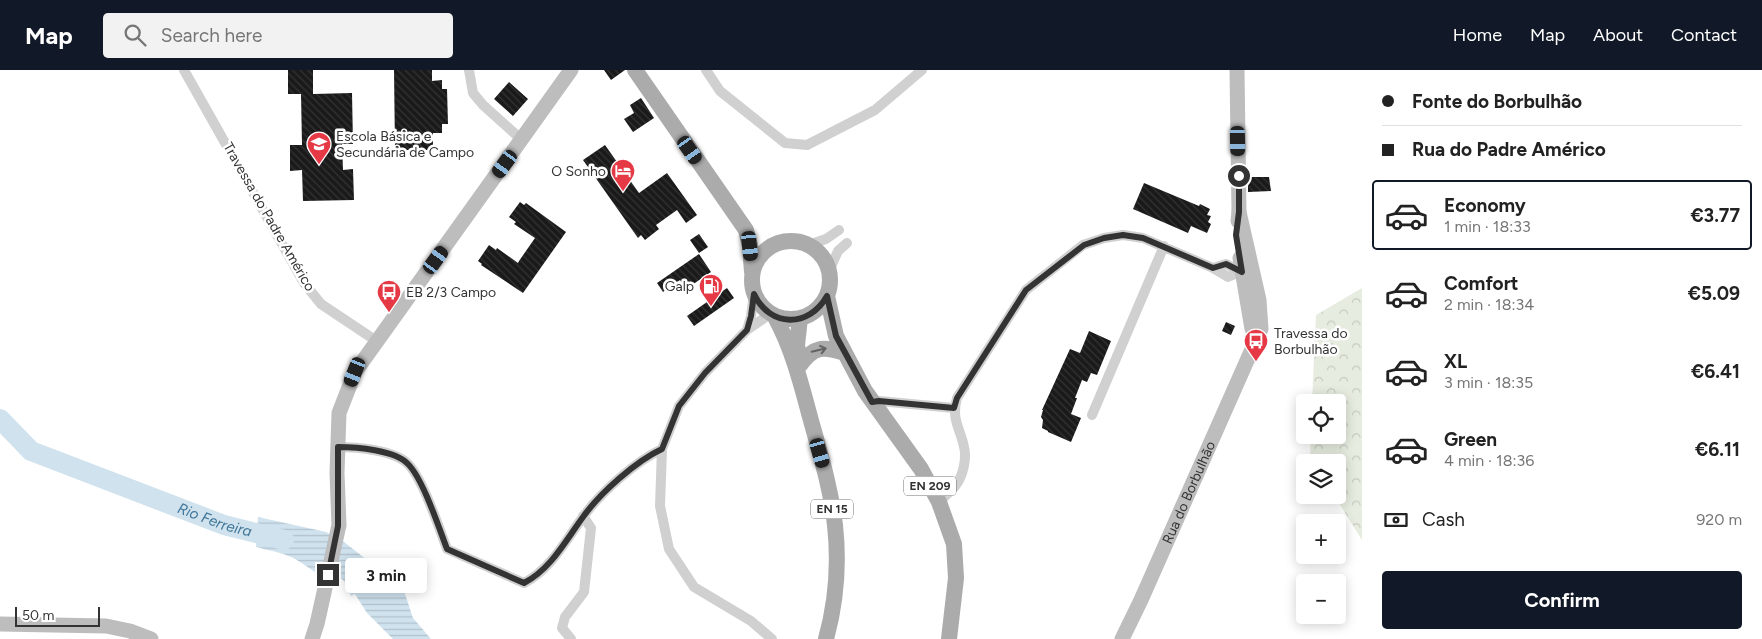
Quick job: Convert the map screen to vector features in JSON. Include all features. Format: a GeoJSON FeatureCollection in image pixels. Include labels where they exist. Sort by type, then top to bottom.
{"type":"FeatureCollection","features":[{"type":"Feature","properties":{"kind":"main road"},"geometry":{"type":"LineString","coordinates":[[634,70],[746,230],[750,246],[751,283],[754,294]]}},
{"type":"Feature","properties":{"kind":"main road"},"geometry":{"type":"LineString","coordinates":[[746,230],[763,238],[781,242]]}},
{"type":"Feature","properties":{"kind":"main road"},"geometry":{"type":"LineString","coordinates":[[752,272],[762,253],[771,246],[790,240],[808,245],[819,253],[829,271],[830,279],[827,296],[818,308],[803,318],[792,320],[773,315]]}},
{"type":"Feature","properties":{"kind":"main road","name":"EN 15"},"geometry":{"type":"LineString","coordinates":[[754,294],[758,302],[773,315],[786,337],[825,471],[835,526],[836,573],[834,600],[826,639]]}},
{"type":"Feature","properties":{"kind":"main road","name":"EN 209"},"geometry":{"type":"LineString","coordinates":[[827,296],[836,336],[872,402],[920,469],[939,502],[954,544],[956,578],[949,639]]}},
{"type":"Feature","properties":{"kind":"main road","name":"EN 209"},"geometry":{"type":"LineString","coordinates":[[803,318],[816,321],[836,336]]}},
{"type":"Feature","properties":{"kind":"main road","name":"EN 15"},"geometry":{"type":"LineString","coordinates":[[800,381],[797,345],[803,318]]}},
{"type":"Feature","properties":{"kind":"main road"},"geometry":{"type":"LineString","coordinates":[[800,365],[808,354],[818,348],[830,348],[845,353]]}},
{"type":"Feature","properties":{"kind":"street","name":"Travessa do Padre Américo"},"geometry":{"type":"LineString","coordinates":[[184,70],[304,283],[321,304],[378,342]]}},
{"type":"Feature","properties":{"kind":"street"},"geometry":{"type":"LineString","coordinates":[[469,70],[473,93],[482,105],[522,140]]}},
{"type":"Feature","properties":{"kind":"street"},"geometry":{"type":"LineString","coordinates":[[312,639],[318,624],[338,526],[339,412],[355,372],[571,70]]}},
{"type":"Feature","properties":{"kind":"street"},"geometry":{"type":"LineString","coordinates":[[706,70],[720,91],[785,143],[807,145],[875,110],[922,70]]}},
{"type":"Feature","properties":{"kind":"street","name":"Rua do Borbulhão"},"geometry":{"type":"LineString","coordinates":[[1237,70],[1239,212],[1247,269],[1254,344]]}},
{"type":"Feature","properties":{"kind":"street"},"geometry":{"type":"LineString","coordinates":[[808,245],[826,239],[839,230]]}},
{"type":"Feature","properties":{"kind":"street"},"geometry":{"type":"LineString","coordinates":[[939,502],[958,484],[965,461],[965,448],[955,423],[954,408],[957,398],[1026,290],[1076,251],[1084,245],[1104,238],[1123,235],[1143,238],[1213,268],[1226,264],[1247,269]]}},
{"type":"Feature","properties":{"kind":"street"},"geometry":{"type":"LineString","coordinates":[[829,271],[838,251],[847,243]]}},
{"type":"Feature","properties":{"kind":"street"},"geometry":{"type":"LineString","coordinates":[[1092,415],[1164,246]]}},
{"type":"Feature","properties":{"kind":"street","name":"Rua do Borbulhão"},"geometry":{"type":"LineString","coordinates":[[1122,639],[1142,600],[1260,329],[1259,300],[1247,269]]}},
{"type":"Feature","properties":{"kind":"street"},"geometry":{"type":"LineString","coordinates":[[747,330],[754,294]]}},
{"type":"Feature","properties":{"kind":"street"},"geometry":{"type":"LineString","coordinates":[[772,639],[752,621],[694,587],[670,549],[660,506],[662,449],[679,406],[705,373],[747,330],[773,315]]}},
{"type":"Feature","properties":{"kind":"street"},"geometry":{"type":"LineString","coordinates":[[872,402],[879,401],[954,408]]}},
{"type":"Feature","properties":{"kind":"street"},"geometry":{"type":"LineString","coordinates":[[338,447],[385,452],[408,463],[418,479],[447,549],[524,583],[535,577],[567,542],[584,516],[604,492],[648,455],[662,449]]}},
{"type":"Feature","properties":{"kind":"street"},"geometry":{"type":"LineString","coordinates":[[571,639],[562,628],[565,617],[584,592],[591,528],[584,516]]}},
{"type":"Feature","properties":{"kind":"street"},"geometry":{"type":"LineString","coordinates":[[0,624],[106,626],[130,631],[151,639]]}},
{"type":"Feature","properties":{"kind":"green space"},"geometry":{"type":"Polygon","coordinates":[[[1362,288],[1362,540],[1340,504],[1346,504],[1346,454],[1310,454],[1311,444],[1346,444],[1346,394],[1312,394],[1316,315],[1362,288]]]}},
{"type":"Feature","properties":{"kind":"water"},"geometry":{"type":"Polygon","coordinates":[[[258,517],[326,532],[344,542],[403,588],[413,618],[431,639],[393,639],[367,613],[355,594],[351,596],[346,588],[348,585],[342,579],[322,576],[291,557],[256,547],[258,517]]]}},
{"type":"Feature","properties":{"kind":"building"},"geometry":{"type":"Polygon","coordinates":[[[288,70],[313,70],[313,94],[352,93],[353,144],[342,144],[343,170],[353,169],[354,200],[303,201],[302,170],[290,171],[290,145],[302,145],[301,94],[288,94],[288,70]]]}},
{"type":"Feature","properties":{"kind":"building"},"geometry":{"type":"Polygon","coordinates":[[[394,70],[432,70],[432,81],[442,80],[442,89],[447,89],[448,124],[442,124],[442,133],[433,133],[433,150],[395,150],[394,70]]]}},
{"type":"Feature","properties":{"kind":"building"},"geometry":{"type":"Polygon","coordinates":[[[604,70],[625,70],[611,80],[604,70]]]}},
{"type":"Feature","properties":{"kind":"building"},"geometry":{"type":"Polygon","coordinates":[[[509,82],[528,99],[513,116],[494,99],[509,82]]]}},
{"type":"Feature","properties":{"kind":"building"},"geometry":{"type":"Polygon","coordinates":[[[641,98],[654,118],[633,132],[624,119],[634,113],[630,105],[641,98]]]}},
{"type":"Feature","properties":{"kind":"building"},"geometry":{"type":"Polygon","coordinates":[[[605,145],[639,193],[667,173],[697,215],[686,223],[677,210],[656,225],[659,229],[645,240],[641,235],[638,238],[583,160],[605,145]]]}},
{"type":"Feature","properties":{"kind":"building"},"geometry":{"type":"Polygon","coordinates":[[[1248,177],[1269,177],[1271,191],[1248,192],[1248,177]]]}},
{"type":"Feature","properties":{"kind":"building"},"geometry":{"type":"Polygon","coordinates":[[[1144,183],[1210,209],[1207,215],[1211,216],[1208,222],[1211,224],[1207,233],[1191,226],[1188,233],[1133,209],[1144,183]]]}},
{"type":"Feature","properties":{"kind":"building"},"geometry":{"type":"Polygon","coordinates":[[[520,202],[524,205],[526,203],[566,232],[523,293],[481,265],[478,261],[489,245],[496,250],[497,248],[518,263],[535,238],[514,224],[516,222],[509,217],[520,202]]]}},
{"type":"Feature","properties":{"kind":"building"},"geometry":{"type":"Polygon","coordinates":[[[699,234],[708,247],[699,253],[690,240],[699,234]]]}},
{"type":"Feature","properties":{"kind":"building"},"geometry":{"type":"Polygon","coordinates":[[[699,254],[711,272],[686,289],[680,280],[663,292],[657,283],[699,254]]]}},
{"type":"Feature","properties":{"kind":"building","name":"Galp"},"geometry":{"type":"Polygon","coordinates":[[[727,288],[734,298],[694,326],[687,316],[727,288]]]}},
{"type":"Feature","properties":{"kind":"building"},"geometry":{"type":"Polygon","coordinates":[[[1226,322],[1235,326],[1231,335],[1222,331],[1226,322]]]}},
{"type":"Feature","properties":{"kind":"building"},"geometry":{"type":"Polygon","coordinates":[[[1089,331],[1111,341],[1097,375],[1091,373],[1087,382],[1082,380],[1071,414],[1081,418],[1071,442],[1042,428],[1042,410],[1070,349],[1080,353],[1089,331]]]}},
{"type":"Feature","properties":{"kind":"waterway","name":"Rio Ferreira"},"geometry":{"type":"LineString","coordinates":[[0,419],[31,451],[224,525],[284,540]]}},
{"type":"Feature","properties":{"kind":"place","name":"Escola Básica e Secundária de Campo"},"geometry":{"type":"Point","coordinates":[319,165]}},
{"type":"Feature","properties":{"kind":"place","name":"O Sonho"},"geometry":{"type":"Point","coordinates":[623,192]}},
{"type":"Feature","properties":{"kind":"place","name":"Galp"},"geometry":{"type":"Point","coordinates":[711,307]}},
{"type":"Feature","properties":{"kind":"place","name":"EB 2/3 Campo"},"geometry":{"type":"Point","coordinates":[389,313]}},
{"type":"Feature","properties":{"kind":"place","name":"Travessa do Borbulhão"},"geometry":{"type":"Point","coordinates":[1256,362]}},
{"type":"Feature","properties":{"kind":"route"},"geometry":{"type":"LineString","coordinates":[[328,575],[338,526],[338,447],[385,452],[408,463],[418,479],[447,549],[524,583],[535,577],[567,542],[584,516],[604,492],[648,455],[662,449],[679,406],[705,373],[747,330],[754,294],[763,309],[770,314],[792,320],[806,317],[812,313],[827,296],[836,336],[864,391],[872,402],[879,401],[954,408],[957,398],[1026,290],[1084,245],[1104,238],[1123,235],[1143,238],[1213,268],[1226,264],[1242,272],[1236,235],[1239,212],[1239,176]]}}]}
